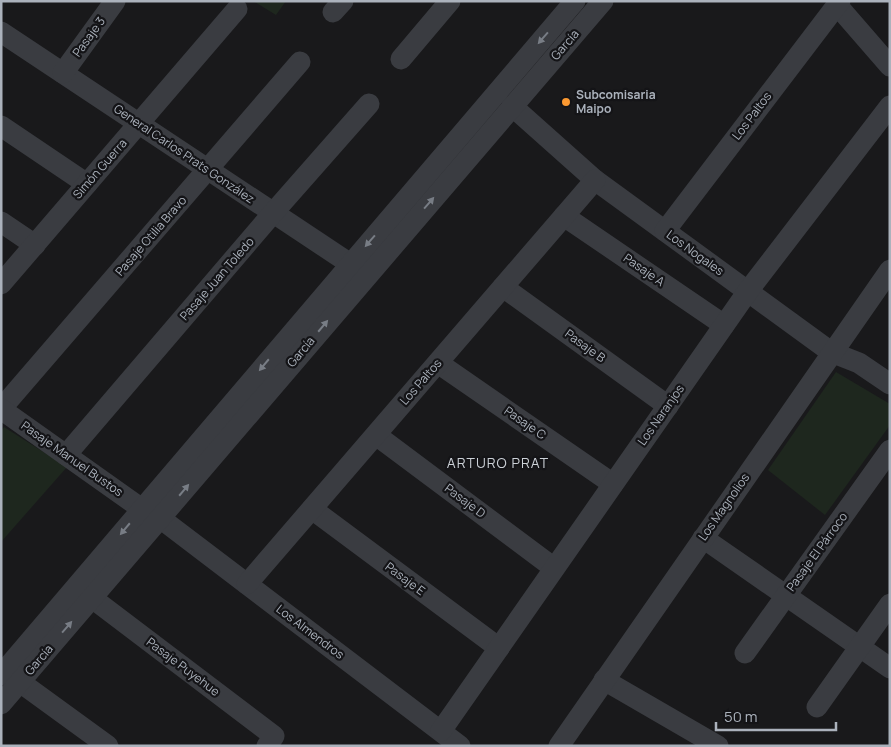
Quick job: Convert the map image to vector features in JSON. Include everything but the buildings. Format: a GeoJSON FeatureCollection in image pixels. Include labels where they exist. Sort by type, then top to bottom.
{"type":"FeatureCollection","features":[{"type":"Feature","properties":{"kind":"street","name":"Pasaje 3"},"geometry":{"type":"LineString","coordinates":[[63,73],[115,1]]}},
{"type":"Feature","properties":{"kind":"street"},"geometry":{"type":"LineString","coordinates":[[401,59],[450,1]]}},
{"type":"Feature","properties":{"kind":"street","name":"García"},"geometry":{"type":"LineString","coordinates":[[1,704],[11,678],[358,270],[575,1]]}},
{"type":"Feature","properties":{"kind":"street","name":"García"},"geometry":{"type":"LineString","coordinates":[[358,270],[512,106],[601,2]]}},
{"type":"Feature","properties":{"kind":"street"},"geometry":{"type":"LineString","coordinates":[[838,3],[890,66]]}},
{"type":"Feature","properties":{"kind":"street","name":"Los Paltos"},"geometry":{"type":"LineString","coordinates":[[665,231],[838,3]]}},
{"type":"Feature","properties":{"kind":"street","name":"Simón Guerra"},"geometry":{"type":"LineString","coordinates":[[1,284],[238,9]]}},
{"type":"Feature","properties":{"kind":"street","name":"General Carlos Prats González"},"geometry":{"type":"LineString","coordinates":[[1,32],[358,270]]}},
{"type":"Feature","properties":{"kind":"street","name":"Pasaje Otilia Bravo"},"geometry":{"type":"LineString","coordinates":[[1,409],[300,62]]}},
{"type":"Feature","properties":{"kind":"street","name":"Pasaje Juan Toledo"},"geometry":{"type":"LineString","coordinates":[[66,455],[369,104]]}},
{"type":"Feature","properties":{"kind":"street","name":"Los Nogales"},"geometry":{"type":"LineString","coordinates":[[512,106],[595,180],[831,352],[859,363],[890,384]]}},
{"type":"Feature","properties":{"kind":"street","name":"Los Naranjos"},"geometry":{"type":"LineString","coordinates":[[441,732],[748,291],[890,106]]}},
{"type":"Feature","properties":{"kind":"street"},"geometry":{"type":"LineString","coordinates":[[1,126],[87,184]]}},
{"type":"Feature","properties":{"kind":"street","name":"Los Paltos"},"geometry":{"type":"LineString","coordinates":[[247,584],[595,180]]}},
{"type":"Feature","properties":{"kind":"street","name":"Pasaje A"},"geometry":{"type":"LineString","coordinates":[[564,216],[724,325]]}},
{"type":"Feature","properties":{"kind":"street"},"geometry":{"type":"LineString","coordinates":[[1,222],[34,245]]}},
{"type":"Feature","properties":{"kind":"street","name":"Los Magnolios"},"geometry":{"type":"LineString","coordinates":[[559,746],[831,352],[890,270]]}},
{"type":"Feature","properties":{"kind":"street","name":"Pasaje B"},"geometry":{"type":"LineString","coordinates":[[503,287],[668,406]]}},
{"type":"Feature","properties":{"kind":"street","name":"Pasaje C"},"geometry":{"type":"LineString","coordinates":[[438,363],[613,484]]}},
{"type":"Feature","properties":{"kind":"street","name":"Pasaje Manuel Bustos"},"geometry":{"type":"LineString","coordinates":[[1,409],[151,513]]}},
{"type":"Feature","properties":{"kind":"street","name":"Pasaje D"},"geometry":{"type":"LineString","coordinates":[[376,435],[554,568]]}},
{"type":"Feature","properties":{"kind":"street","name":"Pasaje El Párroco"},"geometry":{"type":"LineString","coordinates":[[745,653],[890,450]]}},
{"type":"Feature","properties":{"kind":"street","name":"Pasaje E"},"geometry":{"type":"LineString","coordinates":[[312,509],[499,648]]}},
{"type":"Feature","properties":{"kind":"street","name":"García"},"geometry":{"type":"LineString","coordinates":[[11,678],[92,598],[151,513]]}},
{"type":"Feature","properties":{"kind":"street","name":"Los Almendros"},"geometry":{"type":"LineString","coordinates":[[151,513],[460,746]]}},
{"type":"Feature","properties":{"kind":"street"},"geometry":{"type":"LineString","coordinates":[[702,538],[890,668]]}},
{"type":"Feature","properties":{"kind":"street","name":"Pasaje Puyehue"},"geometry":{"type":"LineString","coordinates":[[92,598],[271,741]]}},
{"type":"Feature","properties":{"kind":"street"},"geometry":{"type":"LineString","coordinates":[[817,707],[890,604]]}},
{"type":"Feature","properties":{"kind":"street"},"geometry":{"type":"LineString","coordinates":[[11,678],[108,746]]}},
{"type":"Feature","properties":{"kind":"street"},"geometry":{"type":"LineString","coordinates":[[604,680],[718,746]]}},
{"type":"Feature","properties":{"kind":"shaded area"},"geometry":{"type":"Polygon","coordinates":[[[253,1],[286,1],[276,15],[253,1]]]}},
{"type":"Feature","properties":{"kind":"shaded area"},"geometry":{"type":"Polygon","coordinates":[[[836,372],[890,404],[890,425],[825,515],[768,470],[836,372]]]}},
{"type":"Feature","properties":{"kind":"shaded area"},"geometry":{"type":"Polygon","coordinates":[[[4,427],[67,467],[1,542],[1,431],[4,427]]]}},
{"type":"Feature","properties":{"kind":"place","name":"Subcomisaria Maipo"},"geometry":{"type":"Point","coordinates":[566,102]}},
{"type":"Feature","properties":{"kind":"district","name":"ARTURO PRAT"},"geometry":{"type":"Point","coordinates":[498,463]}}]}
